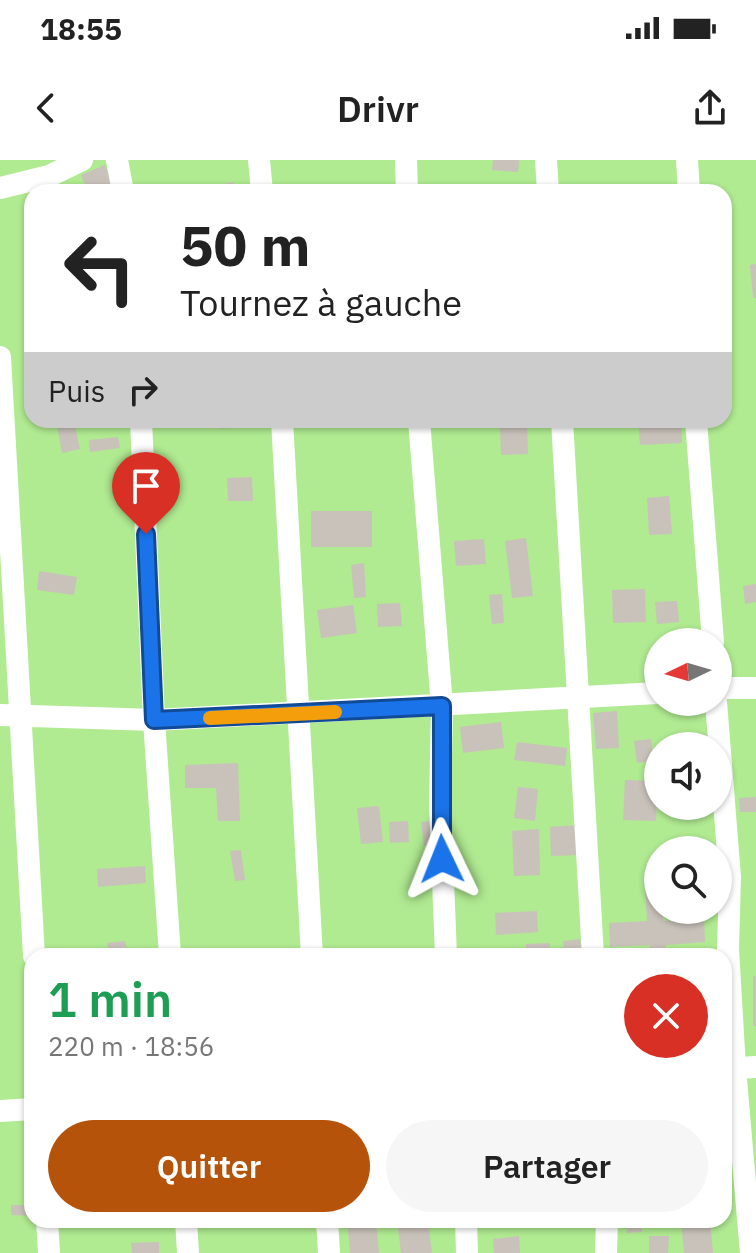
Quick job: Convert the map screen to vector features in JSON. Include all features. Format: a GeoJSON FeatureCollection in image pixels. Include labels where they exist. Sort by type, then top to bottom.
{"type":"FeatureCollection","features":[{"type":"Feature","properties":{"kind":"street"},"geometry":{"type":"LineString","coordinates":[[0,188],[49,176],[82,160]]}},
{"type":"Feature","properties":{"kind":"street"},"geometry":{"type":"LineString","coordinates":[[117,160],[122,184]]}},
{"type":"Feature","properties":{"kind":"street"},"geometry":{"type":"LineString","coordinates":[[259,160],[261,184]]}},
{"type":"Feature","properties":{"kind":"street"},"geometry":{"type":"LineString","coordinates":[[406,160],[407,184]]}},
{"type":"Feature","properties":{"kind":"street"},"geometry":{"type":"LineString","coordinates":[[546,160],[548,184]]}},
{"type":"Feature","properties":{"kind":"street"},"geometry":{"type":"LineString","coordinates":[[687,160],[688,184]]}},
{"type":"Feature","properties":{"kind":"street"},"geometry":{"type":"LineString","coordinates":[[0,357],[11,716],[33,948]]}},
{"type":"Feature","properties":{"kind":"street"},"geometry":{"type":"LineString","coordinates":[[141,428],[154,720],[169,948]]}},
{"type":"Feature","properties":{"kind":"street"},"geometry":{"type":"LineString","coordinates":[[282,428],[312,948]]}},
{"type":"Feature","properties":{"kind":"street"},"geometry":{"type":"LineString","coordinates":[[420,428],[442,706],[440,805],[446,948]]}},
{"type":"Feature","properties":{"kind":"street"},"geometry":{"type":"LineString","coordinates":[[562,428],[592,948]]}},
{"type":"Feature","properties":{"kind":"street"},"geometry":{"type":"LineString","coordinates":[[697,428],[712,628]]}},
{"type":"Feature","properties":{"kind":"street"},"geometry":{"type":"LineString","coordinates":[[732,688],[756,688]]}},
{"type":"Feature","properties":{"kind":"street"},"geometry":{"type":"LineString","coordinates":[[11,716],[154,720],[644,694]]}},
{"type":"Feature","properties":{"kind":"street"},"geometry":{"type":"LineString","coordinates":[[717,716],[730,877],[728,948]]}},
{"type":"Feature","properties":{"kind":"street"},"geometry":{"type":"LineString","coordinates":[[732,997],[751,1253]]}},
{"type":"Feature","properties":{"kind":"street"},"geometry":{"type":"LineString","coordinates":[[0,1111],[24,1110]]}},
{"type":"Feature","properties":{"kind":"street"},"geometry":{"type":"LineString","coordinates":[[47,1228],[49,1253]]}},
{"type":"Feature","properties":{"kind":"street"},"geometry":{"type":"LineString","coordinates":[[186,1228],[188,1253]]}},
{"type":"Feature","properties":{"kind":"street"},"geometry":{"type":"LineString","coordinates":[[327,1228],[329,1253]]}},
{"type":"Feature","properties":{"kind":"street"},"geometry":{"type":"LineString","coordinates":[[466,1228],[467,1253]]}},
{"type":"Feature","properties":{"kind":"street"},"geometry":{"type":"LineString","coordinates":[[606,1253],[607,1228]]}},
{"type":"Feature","properties":{"kind":"green space"},"geometry":{"type":"Polygon","coordinates":[[[0,160],[756,160],[756,1253],[0,1253],[0,160]]]}},
{"type":"Feature","properties":{"kind":"building"},"geometry":{"type":"Polygon","coordinates":[[[493,160],[519,160],[518,172],[492,170],[493,160]]]}},
{"type":"Feature","properties":{"kind":"building"},"geometry":{"type":"Polygon","coordinates":[[[105,165],[113,184],[85,184],[81,175],[105,165]]]}},
{"type":"Feature","properties":{"kind":"building"},"geometry":{"type":"Polygon","coordinates":[[[756,264],[756,298],[753,298],[750,265],[756,264]]]}},
{"type":"Feature","properties":{"kind":"building"},"geometry":{"type":"Polygon","coordinates":[[[57,428],[75,428],[80,449],[62,453],[57,428]]]}},
{"type":"Feature","properties":{"kind":"building"},"geometry":{"type":"Polygon","coordinates":[[[500,428],[527,428],[528,454],[501,455],[500,428]]]}},
{"type":"Feature","properties":{"kind":"building"},"geometry":{"type":"Polygon","coordinates":[[[639,428],[681,428],[682,443],[640,445],[639,428]]]}},
{"type":"Feature","properties":{"kind":"building"},"geometry":{"type":"Polygon","coordinates":[[[118,437],[120,448],[90,452],[89,440],[118,437]]]}},
{"type":"Feature","properties":{"kind":"building"},"geometry":{"type":"Polygon","coordinates":[[[252,477],[253,501],[228,501],[227,478],[252,477]]]}},
{"type":"Feature","properties":{"kind":"building"},"geometry":{"type":"Polygon","coordinates":[[[669,496],[672,534],[649,535],[647,498],[669,496]]]}},
{"type":"Feature","properties":{"kind":"building"},"geometry":{"type":"Polygon","coordinates":[[[311,511],[372,511],[372,547],[311,547],[311,511]]]}},
{"type":"Feature","properties":{"kind":"building"},"geometry":{"type":"Polygon","coordinates":[[[526,538],[533,596],[512,598],[505,541],[526,538]]]}},
{"type":"Feature","properties":{"kind":"building"},"geometry":{"type":"Polygon","coordinates":[[[484,539],[486,564],[456,566],[454,541],[484,539]]]}},
{"type":"Feature","properties":{"kind":"building"},"geometry":{"type":"Polygon","coordinates":[[[364,563],[366,597],[354,598],[351,565],[364,563]]]}},
{"type":"Feature","properties":{"kind":"building"},"geometry":{"type":"Polygon","coordinates":[[[39,571],[77,577],[74,595],[37,590],[39,571]]]}},
{"type":"Feature","properties":{"kind":"building"},"geometry":{"type":"Polygon","coordinates":[[[756,584],[756,602],[745,604],[743,586],[756,584]]]}},
{"type":"Feature","properties":{"kind":"building"},"geometry":{"type":"Polygon","coordinates":[[[645,589],[646,622],[613,623],[612,590],[645,589]]]}},
{"type":"Feature","properties":{"kind":"building"},"geometry":{"type":"Polygon","coordinates":[[[502,594],[504,623],[492,624],[489,595],[502,594]]]}},
{"type":"Feature","properties":{"kind":"building"},"geometry":{"type":"Polygon","coordinates":[[[677,601],[679,622],[657,624],[655,602],[677,601]]]}},
{"type":"Feature","properties":{"kind":"building"},"geometry":{"type":"Polygon","coordinates":[[[400,603],[402,626],[378,627],[377,604],[400,603]]]}},
{"type":"Feature","properties":{"kind":"building"},"geometry":{"type":"Polygon","coordinates":[[[353,605],[357,633],[321,638],[317,610],[353,605]]]}},
{"type":"Feature","properties":{"kind":"building"},"geometry":{"type":"Polygon","coordinates":[[[617,711],[619,748],[596,749],[593,713],[617,711]]]}},
{"type":"Feature","properties":{"kind":"building"},"geometry":{"type":"Polygon","coordinates":[[[501,722],[504,748],[463,753],[460,727],[501,722]]]}},
{"type":"Feature","properties":{"kind":"building"},"geometry":{"type":"Polygon","coordinates":[[[644,740],[644,762],[637,763],[634,741],[644,740]]]}},
{"type":"Feature","properties":{"kind":"building"},"geometry":{"type":"Polygon","coordinates":[[[517,742],[567,748],[565,766],[514,760],[517,742]]]}},
{"type":"Feature","properties":{"kind":"building"},"geometry":{"type":"Polygon","coordinates":[[[238,763],[240,821],[218,821],[216,788],[185,788],[185,765],[238,763]]]}},
{"type":"Feature","properties":{"kind":"building"},"geometry":{"type":"Polygon","coordinates":[[[625,780],[644,781],[644,820],[656,821],[623,820],[625,780]]]}},
{"type":"Feature","properties":{"kind":"building"},"geometry":{"type":"Polygon","coordinates":[[[518,787],[538,789],[535,821],[514,818],[518,787]]]}},
{"type":"Feature","properties":{"kind":"building"},"geometry":{"type":"Polygon","coordinates":[[[756,797],[756,812],[740,812],[739,798],[756,797]]]}},
{"type":"Feature","properties":{"kind":"building"},"geometry":{"type":"Polygon","coordinates":[[[379,806],[383,842],[361,844],[357,808],[379,806]]]}},
{"type":"Feature","properties":{"kind":"building"},"geometry":{"type":"Polygon","coordinates":[[[408,821],[409,842],[390,843],[389,822],[408,821]]]}},
{"type":"Feature","properties":{"kind":"building"},"geometry":{"type":"Polygon","coordinates":[[[429,821],[433,845],[424,846],[421,822],[429,821]]]}},
{"type":"Feature","properties":{"kind":"building"},"geometry":{"type":"Polygon","coordinates":[[[576,825],[578,855],[551,856],[550,827],[576,825]]]}},
{"type":"Feature","properties":{"kind":"building"},"geometry":{"type":"Polygon","coordinates":[[[539,829],[540,875],[514,876],[512,831],[539,829]]]}},
{"type":"Feature","properties":{"kind":"building"},"geometry":{"type":"Polygon","coordinates":[[[241,850],[245,880],[235,881],[230,851],[241,850]]]}},
{"type":"Feature","properties":{"kind":"building"},"geometry":{"type":"Polygon","coordinates":[[[145,866],[146,883],[98,887],[97,869],[145,866]]]}},
{"type":"Feature","properties":{"kind":"building"},"geometry":{"type":"Polygon","coordinates":[[[537,911],[538,932],[496,935],[495,913],[537,911]]]}},
{"type":"Feature","properties":{"kind":"building"},"geometry":{"type":"Polygon","coordinates":[[[609,923],[704,924],[705,942],[666,945],[666,948],[650,948],[650,945],[610,947],[609,923]]]}},
{"type":"Feature","properties":{"kind":"building"},"geometry":{"type":"Polygon","coordinates":[[[580,939],[581,948],[563,948],[563,941],[580,939]]]}},
{"type":"Feature","properties":{"kind":"building"},"geometry":{"type":"Polygon","coordinates":[[[125,941],[126,948],[108,948],[107,943],[125,941]]]}},
{"type":"Feature","properties":{"kind":"building"},"geometry":{"type":"Polygon","coordinates":[[[550,943],[550,948],[526,948],[526,944],[550,943]]]}},
{"type":"Feature","properties":{"kind":"building"},"geometry":{"type":"Polygon","coordinates":[[[753,976],[756,976],[756,1026],[753,1026],[753,976]]]}},
{"type":"Feature","properties":{"kind":"building"},"geometry":{"type":"Polygon","coordinates":[[[11,1205],[24,1205],[24,1216],[11,1215],[11,1205]]]}},
{"type":"Feature","properties":{"kind":"building"},"geometry":{"type":"Polygon","coordinates":[[[348,1228],[377,1228],[379,1253],[350,1253],[348,1228]]]}},
{"type":"Feature","properties":{"kind":"building"},"geometry":{"type":"Polygon","coordinates":[[[398,1228],[429,1228],[432,1253],[401,1253],[398,1228]]]}},
{"type":"Feature","properties":{"kind":"building"},"geometry":{"type":"Polygon","coordinates":[[[627,1228],[642,1228],[642,1232],[627,1233],[627,1228]]]}},
{"type":"Feature","properties":{"kind":"building"},"geometry":{"type":"Polygon","coordinates":[[[682,1228],[711,1228],[713,1253],[684,1253],[682,1228]]]}},
{"type":"Feature","properties":{"kind":"building"},"geometry":{"type":"Polygon","coordinates":[[[519,1236],[520,1253],[494,1253],[493,1239],[519,1236]]]}},
{"type":"Feature","properties":{"kind":"building"},"geometry":{"type":"Polygon","coordinates":[[[649,1236],[669,1236],[668,1253],[649,1253],[649,1236]]]}},
{"type":"Feature","properties":{"kind":"building"},"geometry":{"type":"Polygon","coordinates":[[[159,1242],[159,1253],[132,1253],[131,1243],[159,1242]]]}},
{"type":"Feature","properties":{"kind":"slow traffic"},"geometry":{"type":"LineString","coordinates":[[210,718],[335,712]]}},
{"type":"Feature","properties":{"kind":"route"},"geometry":{"type":"LineString","coordinates":[[146,534],[154,720],[442,706],[442,859]]}}]}
